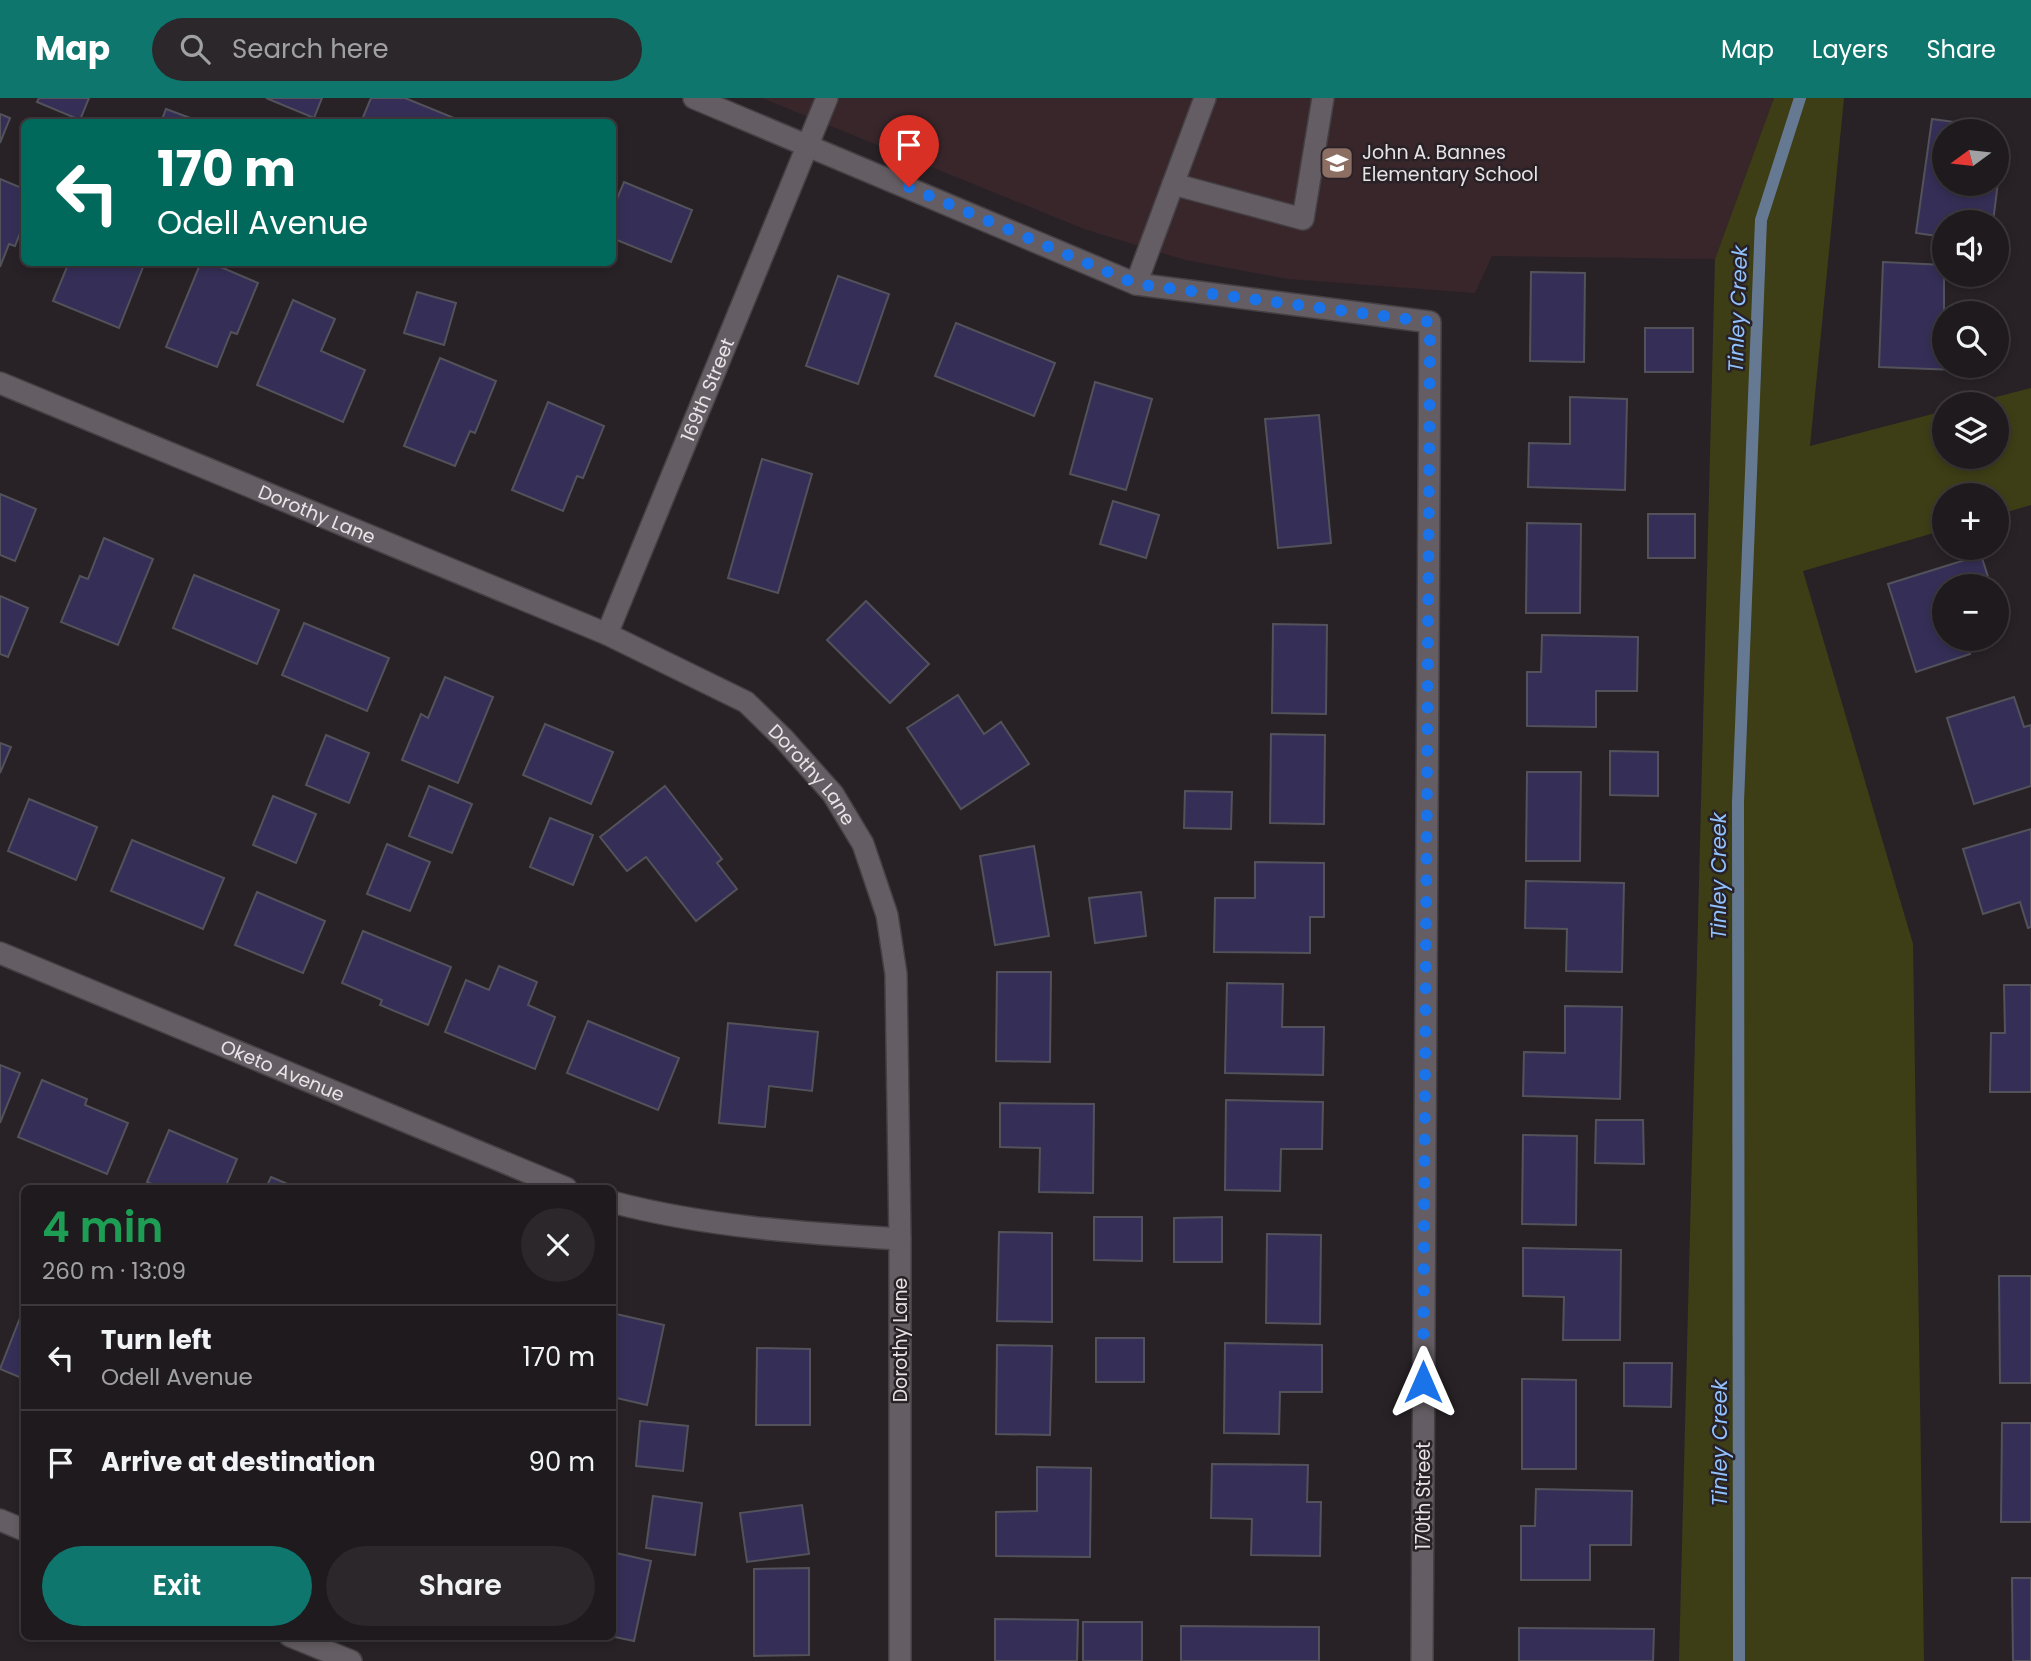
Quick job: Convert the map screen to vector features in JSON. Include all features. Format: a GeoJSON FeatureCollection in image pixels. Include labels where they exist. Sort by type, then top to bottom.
{"type":"FeatureCollection","features":[{"type":"Feature","properties":{"kind":"street"},"geometry":{"type":"LineString","coordinates":[[694,98],[719,103],[807,144],[1136,284],[1205,98]]}},
{"type":"Feature","properties":{"kind":"street","name":"169th Street"},"geometry":{"type":"LineString","coordinates":[[607,634],[827,98]]}},
{"type":"Feature","properties":{"kind":"street"},"geometry":{"type":"LineString","coordinates":[[1173,184],[1303,219],[1322,98]]}},
{"type":"Feature","properties":{"kind":"street","name":"170th Street"},"geometry":{"type":"LineString","coordinates":[[1136,284],[1430,322],[1422,1661]]}},
{"type":"Feature","properties":{"kind":"street","name":"Dorothy Lane"},"geometry":{"type":"LineString","coordinates":[[0,383],[607,634],[746,702],[783,738],[833,794],[863,844],[887,915],[896,974],[900,1238],[900,1661]]}},
{"type":"Feature","properties":{"kind":"street","name":"Oketo Avenue"},"geometry":{"type":"LineString","coordinates":[[0,953],[559,1185]]}},
{"type":"Feature","properties":{"kind":"street"},"geometry":{"type":"LineString","coordinates":[[616,1203],[657,1214],[730,1226],[900,1238]]}},
{"type":"Feature","properties":{"kind":"street"},"geometry":{"type":"LineString","coordinates":[[0,1520],[21,1529]]}},
{"type":"Feature","properties":{"kind":"street"},"geometry":{"type":"LineString","coordinates":[[300,1640],[351,1661]]}},
{"type":"Feature","properties":{"kind":"shaded area","name":"John A. Bannes Elementary School"},"geometry":{"type":"Polygon","coordinates":[[[762,98],[1774,98],[1715,259],[1492,256],[1475,293],[1288,279],[1185,260],[1084,229],[762,98]]]}},
{"type":"Feature","properties":{"kind":"shaded area"},"geometry":{"type":"Polygon","coordinates":[[[1774,98],[1844,98],[1810,446],[1932,414],[1932,469],[2009,469],[2009,394],[2031,388],[2031,505],[2009,511],[2009,483],[1932,483],[1932,533],[1803,571],[1913,944],[1924,1661],[1679,1661],[1715,259],[1774,98]]]}},
{"type":"Feature","properties":{"kind":"building"},"geometry":{"type":"Polygon","coordinates":[[[39,98],[89,98],[80,119],[37,102],[39,98]]]}},
{"type":"Feature","properties":{"kind":"building"},"geometry":{"type":"Polygon","coordinates":[[[266,98],[322,98],[314,118],[266,98]]]}},
{"type":"Feature","properties":{"kind":"building"},"geometry":{"type":"Polygon","coordinates":[[[371,98],[405,98],[457,119],[362,119],[371,98]]]}},
{"type":"Feature","properties":{"kind":"building"},"geometry":{"type":"Polygon","coordinates":[[[166,109],[193,119],[162,119],[166,109]]]}},
{"type":"Feature","properties":{"kind":"building"},"geometry":{"type":"Polygon","coordinates":[[[0,114],[10,118],[0,143],[0,114]]]}},
{"type":"Feature","properties":{"kind":"building"},"geometry":{"type":"Polygon","coordinates":[[[1932,119],[1932,196],[1996,196],[1994,210],[1932,210],[1932,235],[1916,233],[1932,119]]]}},
{"type":"Feature","properties":{"kind":"building"},"geometry":{"type":"Polygon","coordinates":[[[0,179],[21,188],[21,231],[15,246],[9,244],[0,267],[0,179]]]}},
{"type":"Feature","properties":{"kind":"building"},"geometry":{"type":"Polygon","coordinates":[[[624,182],[692,210],[671,262],[616,240],[616,201],[624,182]]]}},
{"type":"Feature","properties":{"kind":"building"},"geometry":{"type":"Polygon","coordinates":[[[1883,262],[1932,264],[1932,287],[1944,287],[1944,301],[1932,301],[1932,369],[1879,367],[1883,262]]]}},
{"type":"Feature","properties":{"kind":"building"},"geometry":{"type":"Polygon","coordinates":[[[67,266],[143,266],[119,328],[53,301],[67,266]]]}},
{"type":"Feature","properties":{"kind":"building"},"geometry":{"type":"Polygon","coordinates":[[[199,266],[218,266],[258,283],[237,334],[231,332],[217,367],[166,347],[199,266]]]}},
{"type":"Feature","properties":{"kind":"building"},"geometry":{"type":"Polygon","coordinates":[[[1531,272],[1585,273],[1584,362],[1530,361],[1531,272]]]}},
{"type":"Feature","properties":{"kind":"building"},"geometry":{"type":"Polygon","coordinates":[[[838,276],[889,294],[858,384],[806,366],[838,276]]]}},
{"type":"Feature","properties":{"kind":"building"},"geometry":{"type":"Polygon","coordinates":[[[417,292],[456,303],[444,345],[404,333],[417,292]]]}},
{"type":"Feature","properties":{"kind":"building"},"geometry":{"type":"Polygon","coordinates":[[[293,300],[335,319],[321,351],[365,370],[343,422],[257,385],[293,300]]]}},
{"type":"Feature","properties":{"kind":"building"},"geometry":{"type":"Polygon","coordinates":[[[956,323],[1055,363],[1034,416],[935,376],[956,323]]]}},
{"type":"Feature","properties":{"kind":"building"},"geometry":{"type":"Polygon","coordinates":[[[1645,328],[1693,328],[1693,372],[1645,372],[1645,328]]]}},
{"type":"Feature","properties":{"kind":"building"},"geometry":{"type":"Polygon","coordinates":[[[440,358],[496,381],[475,433],[470,431],[455,466],[404,446],[440,358]]]}},
{"type":"Feature","properties":{"kind":"building"},"geometry":{"type":"Polygon","coordinates":[[[1095,382],[1152,399],[1126,490],[1070,474],[1095,382]]]}},
{"type":"Feature","properties":{"kind":"building"},"geometry":{"type":"Polygon","coordinates":[[[1570,397],[1627,399],[1625,490],[1528,487],[1529,443],[1570,444],[1570,397]]]}},
{"type":"Feature","properties":{"kind":"building"},"geometry":{"type":"Polygon","coordinates":[[[548,402],[604,426],[583,478],[577,476],[563,511],[512,490],[548,402]]]}},
{"type":"Feature","properties":{"kind":"building"},"geometry":{"type":"Polygon","coordinates":[[[1319,415],[1331,543],[1278,548],[1265,419],[1319,415]]]}},
{"type":"Feature","properties":{"kind":"building"},"geometry":{"type":"Polygon","coordinates":[[[762,459],[812,474],[778,593],[728,578],[762,459]]]}},
{"type":"Feature","properties":{"kind":"building"},"geometry":{"type":"Polygon","coordinates":[[[0,494],[36,509],[15,561],[0,555],[0,494]]]}},
{"type":"Feature","properties":{"kind":"building"},"geometry":{"type":"Polygon","coordinates":[[[1113,501],[1159,515],[1146,558],[1100,544],[1113,501]]]}},
{"type":"Feature","properties":{"kind":"building"},"geometry":{"type":"Polygon","coordinates":[[[1648,514],[1695,514],[1695,558],[1648,558],[1648,514]]]}},
{"type":"Feature","properties":{"kind":"building"},"geometry":{"type":"Polygon","coordinates":[[[1527,523],[1581,524],[1580,613],[1526,613],[1527,523]]]}},
{"type":"Feature","properties":{"kind":"building"},"geometry":{"type":"Polygon","coordinates":[[[104,538],[153,559],[118,645],[61,622],[80,576],[88,579],[104,538]]]}},
{"type":"Feature","properties":{"kind":"building"},"geometry":{"type":"Polygon","coordinates":[[[1965,560],[1983,560],[1987,574],[1932,574],[1932,651],[1969,651],[1970,654],[1916,672],[1888,584],[1965,560]]]}},
{"type":"Feature","properties":{"kind":"building"},"geometry":{"type":"Polygon","coordinates":[[[194,575],[279,610],[257,664],[173,628],[194,575]]]}},
{"type":"Feature","properties":{"kind":"building"},"geometry":{"type":"Polygon","coordinates":[[[0,596],[28,608],[8,657],[0,654],[0,596]]]}},
{"type":"Feature","properties":{"kind":"building"},"geometry":{"type":"Polygon","coordinates":[[[866,601],[929,664],[890,703],[827,640],[866,601]]]}},
{"type":"Feature","properties":{"kind":"building"},"geometry":{"type":"Polygon","coordinates":[[[304,623],[389,658],[367,711],[282,675],[304,623]]]}},
{"type":"Feature","properties":{"kind":"building"},"geometry":{"type":"Polygon","coordinates":[[[1273,624],[1327,625],[1326,714],[1272,713],[1273,624]]]}},
{"type":"Feature","properties":{"kind":"building"},"geometry":{"type":"Polygon","coordinates":[[[1542,635],[1638,637],[1637,691],[1596,691],[1596,727],[1527,726],[1527,672],[1541,672],[1542,635]]]}},
{"type":"Feature","properties":{"kind":"building"},"geometry":{"type":"Polygon","coordinates":[[[445,677],[493,697],[458,783],[402,760],[421,714],[428,718],[445,677]]]}},
{"type":"Feature","properties":{"kind":"building"},"geometry":{"type":"Polygon","coordinates":[[[958,695],[984,734],[1001,722],[1029,764],[961,809],[907,728],[958,695]]]}},
{"type":"Feature","properties":{"kind":"building"},"geometry":{"type":"Polygon","coordinates":[[[2014,697],[2024,727],[2031,725],[2031,786],[1974,804],[1947,718],[2014,697]]]}},
{"type":"Feature","properties":{"kind":"building"},"geometry":{"type":"Polygon","coordinates":[[[545,724],[613,752],[591,804],[523,775],[545,724]]]}},
{"type":"Feature","properties":{"kind":"building"},"geometry":{"type":"Polygon","coordinates":[[[1271,734],[1325,735],[1324,824],[1270,823],[1271,734]]]}},
{"type":"Feature","properties":{"kind":"building"},"geometry":{"type":"Polygon","coordinates":[[[326,735],[369,753],[349,803],[306,785],[326,735]]]}},
{"type":"Feature","properties":{"kind":"building"},"geometry":{"type":"Polygon","coordinates":[[[0,743],[11,747],[0,773],[0,743]]]}},
{"type":"Feature","properties":{"kind":"building"},"geometry":{"type":"Polygon","coordinates":[[[1610,751],[1658,752],[1658,796],[1610,795],[1610,751]]]}},
{"type":"Feature","properties":{"kind":"building"},"geometry":{"type":"Polygon","coordinates":[[[1527,772],[1581,772],[1580,861],[1526,861],[1527,772]]]}},
{"type":"Feature","properties":{"kind":"building"},"geometry":{"type":"Polygon","coordinates":[[[429,786],[472,804],[452,853],[409,836],[429,786]]]}},
{"type":"Feature","properties":{"kind":"building"},"geometry":{"type":"Polygon","coordinates":[[[665,786],[722,859],[717,863],[737,889],[696,921],[646,857],[627,871],[600,837],[665,786]]]}},
{"type":"Feature","properties":{"kind":"building"},"geometry":{"type":"Polygon","coordinates":[[[1185,791],[1232,792],[1231,829],[1184,828],[1185,791]]]}},
{"type":"Feature","properties":{"kind":"building"},"geometry":{"type":"Polygon","coordinates":[[[273,796],[316,814],[296,863],[253,845],[273,796]]]}},
{"type":"Feature","properties":{"kind":"building"},"geometry":{"type":"Polygon","coordinates":[[[29,799],[97,827],[76,880],[8,851],[29,799]]]}},
{"type":"Feature","properties":{"kind":"building"},"geometry":{"type":"Polygon","coordinates":[[[550,818],[593,835],[573,885],[530,867],[550,818]]]}},
{"type":"Feature","properties":{"kind":"building"},"geometry":{"type":"Polygon","coordinates":[[[2031,829],[2031,927],[2028,928],[2020,902],[1983,914],[1963,849],[2031,829]]]}},
{"type":"Feature","properties":{"kind":"building"},"geometry":{"type":"Polygon","coordinates":[[[132,840],[224,878],[203,929],[111,891],[132,840]]]}},
{"type":"Feature","properties":{"kind":"building"},"geometry":{"type":"Polygon","coordinates":[[[387,844],[430,862],[410,911],[367,894],[387,844]]]}},
{"type":"Feature","properties":{"kind":"building"},"geometry":{"type":"Polygon","coordinates":[[[1034,846],[1049,936],[995,945],[980,856],[1034,846]]]}},
{"type":"Feature","properties":{"kind":"building"},"geometry":{"type":"Polygon","coordinates":[[[1255,862],[1324,863],[1324,917],[1310,917],[1310,953],[1214,952],[1215,898],[1255,898],[1255,862]]]}},
{"type":"Feature","properties":{"kind":"building"},"geometry":{"type":"Polygon","coordinates":[[[1526,881],[1624,883],[1622,972],[1566,971],[1567,929],[1525,928],[1526,881]]]}},
{"type":"Feature","properties":{"kind":"building"},"geometry":{"type":"Polygon","coordinates":[[[257,892],[325,921],[303,973],[235,945],[257,892]]]}},
{"type":"Feature","properties":{"kind":"building"},"geometry":{"type":"Polygon","coordinates":[[[1141,892],[1146,936],[1095,943],[1089,898],[1141,892]]]}},
{"type":"Feature","properties":{"kind":"building"},"geometry":{"type":"Polygon","coordinates":[[[363,931],[451,967],[428,1025],[380,1005],[382,1000],[342,983],[363,931]]]}},
{"type":"Feature","properties":{"kind":"building"},"geometry":{"type":"Polygon","coordinates":[[[499,966],[537,982],[528,1005],[555,1017],[535,1069],[445,1032],[466,980],[489,990],[499,966]]]}},
{"type":"Feature","properties":{"kind":"building"},"geometry":{"type":"Polygon","coordinates":[[[997,972],[1051,972],[1050,1062],[996,1061],[997,972]]]}},
{"type":"Feature","properties":{"kind":"building"},"geometry":{"type":"Polygon","coordinates":[[[1227,983],[1283,984],[1282,1027],[1324,1027],[1323,1075],[1225,1073],[1227,983]]]}},
{"type":"Feature","properties":{"kind":"building"},"geometry":{"type":"Polygon","coordinates":[[[2004,985],[2031,985],[2031,1092],[1990,1092],[1991,1033],[2005,1033],[2004,985]]]}},
{"type":"Feature","properties":{"kind":"building"},"geometry":{"type":"Polygon","coordinates":[[[1565,1006],[1622,1007],[1620,1099],[1523,1096],[1524,1052],[1565,1053],[1565,1006]]]}},
{"type":"Feature","properties":{"kind":"building"},"geometry":{"type":"Polygon","coordinates":[[[588,1021],[679,1058],[658,1110],[567,1073],[588,1021]]]}},
{"type":"Feature","properties":{"kind":"building"},"geometry":{"type":"Polygon","coordinates":[[[728,1023],[818,1032],[812,1091],[769,1086],[765,1127],[719,1123],[728,1023]]]}},
{"type":"Feature","properties":{"kind":"building"},"geometry":{"type":"Polygon","coordinates":[[[0,1065],[20,1073],[0,1123],[0,1065]]]}},
{"type":"Feature","properties":{"kind":"building"},"geometry":{"type":"Polygon","coordinates":[[[42,1080],[87,1099],[85,1105],[128,1123],[107,1174],[18,1137],[42,1080]]]}},
{"type":"Feature","properties":{"kind":"building"},"geometry":{"type":"Polygon","coordinates":[[[1226,1100],[1323,1102],[1322,1149],[1281,1149],[1280,1191],[1225,1190],[1226,1100]]]}},
{"type":"Feature","properties":{"kind":"building"},"geometry":{"type":"Polygon","coordinates":[[[1000,1103],[1094,1104],[1093,1193],[1039,1192],[1040,1148],[1000,1147],[1000,1103]]]}},
{"type":"Feature","properties":{"kind":"building"},"geometry":{"type":"Polygon","coordinates":[[[1596,1120],[1643,1120],[1644,1164],[1595,1163],[1596,1120]]]}},
{"type":"Feature","properties":{"kind":"building"},"geometry":{"type":"Polygon","coordinates":[[[169,1130],[237,1159],[226,1185],[154,1185],[147,1182],[169,1130]]]}},
{"type":"Feature","properties":{"kind":"building"},"geometry":{"type":"Polygon","coordinates":[[[1523,1135],[1577,1136],[1576,1225],[1522,1224],[1523,1135]]]}},
{"type":"Feature","properties":{"kind":"building"},"geometry":{"type":"Polygon","coordinates":[[[271,1177],[290,1185],[267,1185],[271,1177]]]}},
{"type":"Feature","properties":{"kind":"building"},"geometry":{"type":"Polygon","coordinates":[[[1094,1217],[1142,1217],[1142,1261],[1094,1260],[1094,1217]]]}},
{"type":"Feature","properties":{"kind":"building"},"geometry":{"type":"Polygon","coordinates":[[[1222,1217],[1222,1262],[1174,1262],[1174,1218],[1222,1217]]]}},
{"type":"Feature","properties":{"kind":"building"},"geometry":{"type":"Polygon","coordinates":[[[999,1232],[1052,1233],[1052,1322],[997,1321],[999,1232]]]}},
{"type":"Feature","properties":{"kind":"building"},"geometry":{"type":"Polygon","coordinates":[[[1267,1234],[1321,1235],[1320,1324],[1266,1323],[1267,1234]]]}},
{"type":"Feature","properties":{"kind":"building"},"geometry":{"type":"Polygon","coordinates":[[[1523,1248],[1621,1250],[1620,1340],[1563,1340],[1564,1297],[1523,1296],[1523,1248]]]}},
{"type":"Feature","properties":{"kind":"building"},"geometry":{"type":"Polygon","coordinates":[[[1999,1276],[2031,1276],[2031,1383],[2000,1383],[1999,1276]]]}},
{"type":"Feature","properties":{"kind":"building"},"geometry":{"type":"Polygon","coordinates":[[[616,1314],[664,1325],[647,1405],[616,1398],[616,1314]]]}},
{"type":"Feature","properties":{"kind":"building"},"geometry":{"type":"Polygon","coordinates":[[[20,1318],[21,1378],[0,1369],[20,1318]]]}},
{"type":"Feature","properties":{"kind":"building"},"geometry":{"type":"Polygon","coordinates":[[[1096,1338],[1144,1338],[1144,1382],[1096,1382],[1096,1338]]]}},
{"type":"Feature","properties":{"kind":"building"},"geometry":{"type":"Polygon","coordinates":[[[1225,1343],[1322,1345],[1322,1392],[1280,1392],[1279,1434],[1224,1433],[1225,1343]]]}},
{"type":"Feature","properties":{"kind":"building"},"geometry":{"type":"Polygon","coordinates":[[[997,1345],[1052,1346],[1050,1435],[996,1434],[997,1345]]]}},
{"type":"Feature","properties":{"kind":"building"},"geometry":{"type":"Polygon","coordinates":[[[757,1348],[810,1349],[810,1425],[756,1425],[757,1348]]]}},
{"type":"Feature","properties":{"kind":"building"},"geometry":{"type":"Polygon","coordinates":[[[1624,1363],[1672,1363],[1671,1407],[1624,1406],[1624,1363]]]}},
{"type":"Feature","properties":{"kind":"building"},"geometry":{"type":"Polygon","coordinates":[[[1522,1379],[1576,1380],[1576,1469],[1522,1469],[1522,1379]]]}},
{"type":"Feature","properties":{"kind":"building"},"geometry":{"type":"Polygon","coordinates":[[[640,1421],[688,1426],[683,1471],[636,1466],[640,1421]]]}},
{"type":"Feature","properties":{"kind":"building"},"geometry":{"type":"Polygon","coordinates":[[[2002,1423],[2031,1423],[2031,1522],[2001,1522],[2002,1423]]]}},
{"type":"Feature","properties":{"kind":"building"},"geometry":{"type":"Polygon","coordinates":[[[1212,1464],[1308,1465],[1307,1502],[1321,1502],[1320,1556],[1251,1555],[1252,1519],[1211,1518],[1212,1464]]]}},
{"type":"Feature","properties":{"kind":"building"},"geometry":{"type":"Polygon","coordinates":[[[1037,1467],[1091,1468],[1090,1557],[996,1556],[996,1512],[1037,1511],[1037,1467]]]}},
{"type":"Feature","properties":{"kind":"building"},"geometry":{"type":"Polygon","coordinates":[[[1536,1489],[1632,1491],[1631,1545],[1590,1545],[1590,1580],[1521,1580],[1521,1526],[1535,1526],[1536,1489]]]}},
{"type":"Feature","properties":{"kind":"building"},"geometry":{"type":"Polygon","coordinates":[[[653,1496],[702,1503],[695,1555],[646,1548],[653,1496]]]}},
{"type":"Feature","properties":{"kind":"building"},"geometry":{"type":"Polygon","coordinates":[[[802,1505],[809,1554],[747,1562],[740,1513],[802,1505]]]}},
{"type":"Feature","properties":{"kind":"building"},"geometry":{"type":"Polygon","coordinates":[[[616,1553],[651,1561],[634,1641],[616,1637],[616,1553]]]}},
{"type":"Feature","properties":{"kind":"building"},"geometry":{"type":"Polygon","coordinates":[[[809,1568],[809,1655],[754,1656],[754,1569],[809,1568]]]}},
{"type":"Feature","properties":{"kind":"building"},"geometry":{"type":"Polygon","coordinates":[[[2012,1578],[2031,1578],[2031,1661],[2013,1661],[2012,1578]]]}},
{"type":"Feature","properties":{"kind":"building"},"geometry":{"type":"Polygon","coordinates":[[[995,1619],[1078,1620],[1077,1661],[995,1661],[995,1619]]]}},
{"type":"Feature","properties":{"kind":"building"},"geometry":{"type":"Polygon","coordinates":[[[1083,1622],[1142,1622],[1142,1661],[1083,1661],[1083,1622]]]}},
{"type":"Feature","properties":{"kind":"building"},"geometry":{"type":"Polygon","coordinates":[[[1181,1626],[1319,1627],[1319,1661],[1181,1661],[1181,1626]]]}},
{"type":"Feature","properties":{"kind":"building"},"geometry":{"type":"Polygon","coordinates":[[[1519,1628],[1654,1629],[1653,1661],[1519,1661],[1519,1628]]]}},
{"type":"Feature","properties":{"kind":"waterway","name":"Tinley Creek"},"geometry":{"type":"LineString","coordinates":[[1739,1661],[1738,802],[1761,220],[1800,98]]}},
{"type":"Feature","properties":{"kind":"place","name":"John A. Bannes Elementary School"},"geometry":{"type":"Point","coordinates":[1337,163]}},
{"type":"Feature","properties":{"kind":"route"},"geometry":{"type":"LineString","coordinates":[[909,187],[1136,284],[1430,322],[1423,1382]]}}]}
